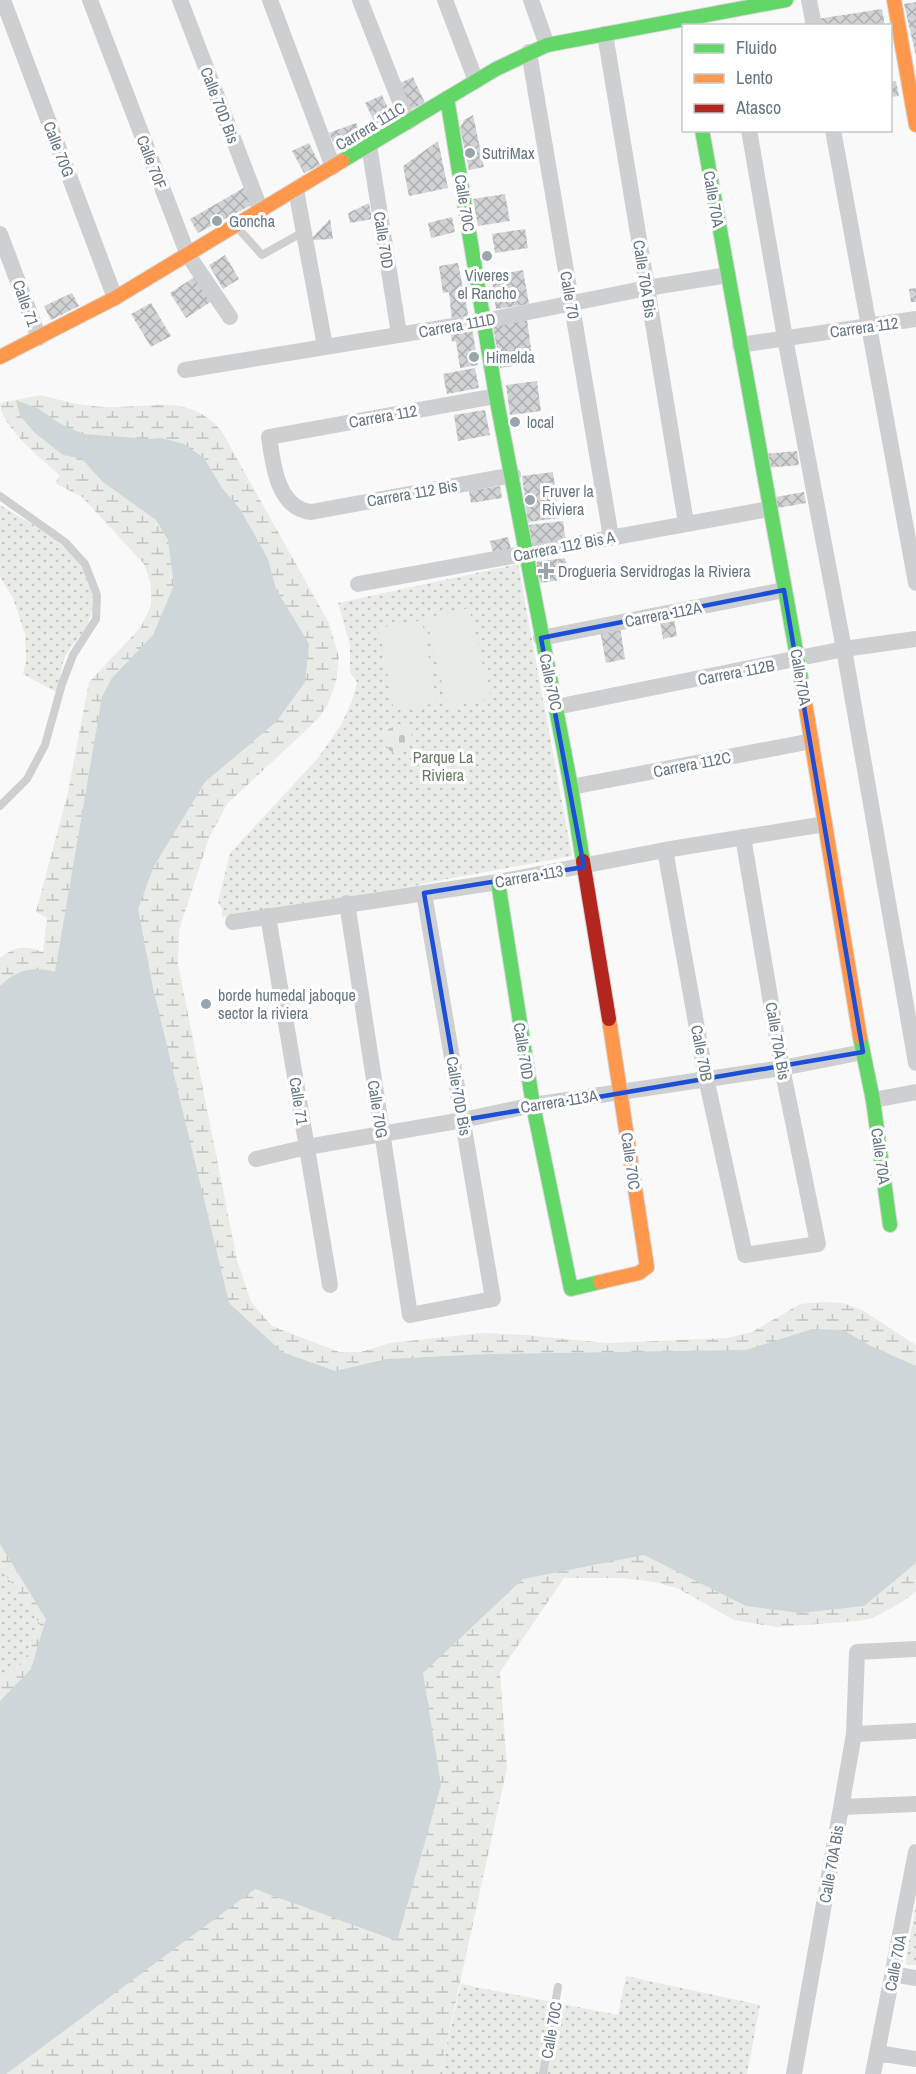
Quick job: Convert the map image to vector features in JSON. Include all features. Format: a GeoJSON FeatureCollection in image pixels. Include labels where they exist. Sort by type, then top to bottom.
{"type":"FeatureCollection","features":[{"type":"Feature","properties":{"kind":"street","name":"Calle 70G"},"geometry":{"type":"LineString","coordinates":[[3,0],[115,298]]}},
{"type":"Feature","properties":{"kind":"street","name":"Calle 70F"},"geometry":{"type":"LineString","coordinates":[[90,0],[188,255],[230,317]]}},
{"type":"Feature","properties":{"kind":"street","name":"Calle 70D Bis"},"geometry":{"type":"LineString","coordinates":[[180,0],[261,211]]}},
{"type":"Feature","properties":{"kind":"street"},"geometry":{"type":"LineString","coordinates":[[270,0],[333,167]]}},
{"type":"Feature","properties":{"kind":"street"},"geometry":{"type":"LineString","coordinates":[[360,0],[408,122]]}},
{"type":"Feature","properties":{"kind":"street"},"geometry":{"type":"LineString","coordinates":[[445,0],[476,81]]}},
{"type":"Feature","properties":{"kind":"street"},"geometry":{"type":"LineString","coordinates":[[531,0],[547,45]]}},
{"type":"Feature","properties":{"kind":"street"},"geometry":{"type":"LineString","coordinates":[[809,0],[814,24]]}},
{"type":"Feature","properties":{"kind":"street"},"geometry":{"type":"LineString","coordinates":[[894,0],[916,126]]}},
{"type":"Feature","properties":{"kind":"street","name":"Carrera 111C"},"geometry":{"type":"LineString","coordinates":[[690,24],[730,18],[778,1]]}},
{"type":"Feature","properties":{"kind":"street","name":"Carrera 111C"},"geometry":{"type":"LineString","coordinates":[[0,357],[115,298],[447,98],[529,52],[547,45],[605,34],[682,25]]}},
{"type":"Feature","properties":{"kind":"street","name":"Calle 70A Bis"},"geometry":{"type":"LineString","coordinates":[[605,34],[686,523]]}},
{"type":"Feature","properties":{"kind":"street","name":"Calle 70"},"geometry":{"type":"LineString","coordinates":[[529,52],[611,537]]}},
{"type":"Feature","properties":{"kind":"street","name":"Calle 70C"},"geometry":{"type":"LineString","coordinates":[[447,98],[496,396],[513,475],[541,638],[571,787],[621,1091],[647,1267],[639,1273],[571,1289]]}},
{"type":"Feature","properties":{"kind":"street","name":"Calle 70A"},"geometry":{"type":"LineString","coordinates":[[702,132],[812,741],[863,1052],[873,1100],[890,1225]]}},
{"type":"Feature","properties":{"kind":"street"},"geometry":{"type":"LineString","coordinates":[[749,132],[785,338],[844,649],[916,1063]]}},
{"type":"Feature","properties":{"kind":"street"},"geometry":{"type":"LineString","coordinates":[[833,132],[916,583]]}},
{"type":"Feature","properties":{"kind":"street","name":"Calle 70D"},"geometry":{"type":"LineString","coordinates":[[369,145],[399,334]]}},
{"type":"Feature","properties":{"kind":"street"},"geometry":{"type":"LineString","coordinates":[[296,190],[325,346]]}},
{"type":"Feature","properties":{"kind":"street","name":"Calle 71"},"geometry":{"type":"LineString","coordinates":[[0,234],[39,338]]}},
{"type":"Feature","properties":{"kind":"street","name":"Carrera 111D"},"geometry":{"type":"LineString","coordinates":[[185,370],[484,321],[647,288],[728,275]]}},
{"type":"Feature","properties":{"kind":"street","name":"Carrera 112"},"geometry":{"type":"LineString","coordinates":[[740,345],[916,319]]}},
{"type":"Feature","properties":{"kind":"street","name":"Carrera 112"},"geometry":{"type":"LineString","coordinates":[[311,512],[301,510],[292,504],[282,490],[274,466],[269,437],[496,396]]}},
{"type":"Feature","properties":{"kind":"street","name":"Carrera 112 Bis"},"geometry":{"type":"LineString","coordinates":[[311,512],[513,475]]}},
{"type":"Feature","properties":{"kind":"street","name":"Carrera 112 Bis A"},"geometry":{"type":"LineString","coordinates":[[358,584],[769,509]]}},
{"type":"Feature","properties":{"kind":"street","name":"Carrera 112A"},"geometry":{"type":"LineString","coordinates":[[541,638],[784,590]]}},
{"type":"Feature","properties":{"kind":"street","name":"Carrera 112B"},"geometry":{"type":"LineString","coordinates":[[556,707],[844,649],[916,639]]}},
{"type":"Feature","properties":{"kind":"street","name":"Carrera 112C"},"geometry":{"type":"LineString","coordinates":[[571,787],[812,741]]}},
{"type":"Feature","properties":{"kind":"street","name":"Carrera 113"},"geometry":{"type":"LineString","coordinates":[[233,922],[498,882],[665,850],[825,824]]}},
{"type":"Feature","properties":{"kind":"street","name":"Calle 70A Bis"},"geometry":{"type":"LineString","coordinates":[[743,837],[782,1068],[818,1244],[745,1255]]}},
{"type":"Feature","properties":{"kind":"street","name":"Calle 70B"},"geometry":{"type":"LineString","coordinates":[[665,850],[706,1078],[745,1255]]}},
{"type":"Feature","properties":{"kind":"street","name":"Calle 70D"},"geometry":{"type":"LineString","coordinates":[[498,882],[533,1105],[571,1289]]}},
{"type":"Feature","properties":{"kind":"street","name":"Calle 70D Bis"},"geometry":{"type":"LineString","coordinates":[[410,1315],[493,1299],[423,892]]}},
{"type":"Feature","properties":{"kind":"street","name":"Calle 70G"},"geometry":{"type":"LineString","coordinates":[[347,903],[410,1315]]}},
{"type":"Feature","properties":{"kind":"street","name":"Calle 71"},"geometry":{"type":"LineString","coordinates":[[268,916],[330,1285]]}},
{"type":"Feature","properties":{"kind":"street","name":"Carrera 113A"},"geometry":{"type":"LineString","coordinates":[[256,1159],[307,1147],[463,1120],[533,1105],[782,1068],[863,1052]]}},
{"type":"Feature","properties":{"kind":"street"},"geometry":{"type":"LineString","coordinates":[[873,1100],[916,1092]]}},
{"type":"Feature","properties":{"kind":"street","name":"Calle 70A Bis"},"geometry":{"type":"LineString","coordinates":[[794,2074],[854,1734],[857,1652],[916,1650]]}},
{"type":"Feature","properties":{"kind":"street"},"geometry":{"type":"LineString","coordinates":[[854,1734],[916,1731]]}},
{"type":"Feature","properties":{"kind":"street"},"geometry":{"type":"LineString","coordinates":[[842,1808],[916,1804]]}},
{"type":"Feature","properties":{"kind":"street","name":"Calle 70A"},"geometry":{"type":"LineString","coordinates":[[873,2074],[892,1974],[913,1888],[916,1852]]}},
{"type":"Feature","properties":{"kind":"street"},"geometry":{"type":"LineString","coordinates":[[892,1974],[916,1978]]}},
{"type":"Feature","properties":{"kind":"street"},"geometry":{"type":"LineString","coordinates":[[878,2053],[916,2059]]}},
{"type":"Feature","properties":{"kind":"lane"},"geometry":{"type":"LineString","coordinates":[[236,225],[262,255],[305,231]]}},
{"type":"Feature","properties":{"kind":"lane"},"geometry":{"type":"LineString","coordinates":[[0,496],[65,542],[85,564],[97,595],[96,619],[73,655],[62,684],[45,745],[27,779],[0,806]]}},
{"type":"Feature","properties":{"kind":"lane","name":"Calle 70C"},"geometry":{"type":"LineString","coordinates":[[543,2074],[558,1987]]}},
{"type":"Feature","properties":{"kind":"highlighted area"},"geometry":{"type":"Polygon","coordinates":[[[784,590],[863,1052],[463,1120],[424,893],[584,867],[541,638],[784,590]]]}},
{"type":"Feature","properties":{"kind":"green space"},"geometry":{"type":"Polygon","coordinates":[[[41,395],[97,406],[177,406],[203,415],[216,425],[329,623],[339,657],[336,682],[328,704],[318,719],[227,804],[209,838],[179,930],[178,964],[237,1260],[251,1302],[272,1326],[339,1352],[361,1352],[390,1343],[482,1333],[607,1343],[727,1338],[752,1332],[800,1304],[824,1302],[843,1303],[862,1310],[916,1345],[916,1591],[904,1601],[873,1618],[777,1627],[734,1620],[679,1589],[655,1582],[623,1578],[564,1578],[500,1672],[507,1768],[440,2074],[0,2074],[0,1682],[23,1663],[40,1624],[0,1567],[0,958],[20,948],[31,948],[43,952],[47,918],[36,912],[68,792],[89,682],[141,627],[151,605],[151,584],[144,564],[82,497],[55,483],[60,476],[24,442],[7,422],[0,403],[41,395]]]}},
{"type":"Feature","properties":{"kind":"green space"},"geometry":{"type":"Polygon","coordinates":[[[0,505],[33,524],[66,549],[89,580],[93,598],[90,618],[65,657],[56,692],[23,674],[26,661],[25,634],[13,598],[0,577],[0,505]]]}},
{"type":"Feature","properties":{"kind":"green space","name":"Parque La Riviera"},"geometry":{"type":"Polygon","coordinates":[[[518,564],[572,856],[420,885],[222,917],[222,909],[218,902],[230,853],[318,758],[341,725],[352,701],[357,682],[350,672],[350,645],[338,603],[518,564]]]}},
{"type":"Feature","properties":{"kind":"green space"},"geometry":{"type":"Polygon","coordinates":[[[469,608],[491,698],[448,708],[426,618],[469,608]]]}},
{"type":"Feature","properties":{"kind":"green space"},"geometry":{"type":"Polygon","coordinates":[[[422,620],[437,703],[394,711],[379,628],[422,620]]]}},
{"type":"Feature","properties":{"kind":"green space"},"geometry":{"type":"Polygon","coordinates":[[[401,726],[411,730],[412,742],[404,751],[395,754],[388,749],[383,734],[390,728],[401,726]]]}},
{"type":"Feature","properties":{"kind":"green space"},"geometry":{"type":"Polygon","coordinates":[[[0,1567],[40,1623],[23,1663],[0,1682],[0,1567]]]}},
{"type":"Feature","properties":{"kind":"green space"},"geometry":{"type":"Polygon","coordinates":[[[916,1904],[916,1965],[905,1964],[916,1904]]]}},
{"type":"Feature","properties":{"kind":"green space"},"geometry":{"type":"Polygon","coordinates":[[[626,1976],[760,2005],[747,2074],[440,2074],[461,1984],[618,2015],[626,1976]]]}},
{"type":"Feature","properties":{"kind":"shaded area"},"geometry":{"type":"Polygon","coordinates":[[[16,400],[39,409],[59,423],[83,434],[161,438],[184,444],[204,458],[222,488],[240,509],[268,559],[276,589],[309,644],[305,682],[276,722],[205,782],[154,866],[138,909],[153,988],[229,1303],[282,1352],[335,1371],[387,1359],[489,1354],[746,1350],[812,1329],[843,1330],[871,1346],[916,1366],[916,1563],[864,1606],[800,1613],[746,1606],[644,1555],[523,1579],[423,1673],[441,1785],[397,1941],[255,1889],[6,2074],[0,2074],[0,1701],[31,1669],[46,1619],[0,1544],[0,986],[12,976],[26,971],[40,969],[55,972],[102,697],[112,678],[153,635],[174,585],[168,540],[156,520],[103,482],[82,459],[63,455],[35,433],[20,416],[16,400]]]}},
{"type":"Feature","properties":{"kind":"building"},"geometry":{"type":"Polygon","coordinates":[[[916,2],[916,56],[904,4],[916,2]]]}},
{"type":"Feature","properties":{"kind":"building"},"geometry":{"type":"Polygon","coordinates":[[[882,9],[885,24],[818,24],[817,19],[882,9]]]}},
{"type":"Feature","properties":{"kind":"building"},"geometry":{"type":"Polygon","coordinates":[[[413,77],[425,103],[410,110],[398,84],[413,77]]]}},
{"type":"Feature","properties":{"kind":"building"},"geometry":{"type":"Polygon","coordinates":[[[896,81],[899,96],[892,97],[892,82],[896,81]]]}},
{"type":"Feature","properties":{"kind":"building"},"geometry":{"type":"Polygon","coordinates":[[[382,95],[394,122],[378,129],[365,103],[382,95]]]}},
{"type":"Feature","properties":{"kind":"building"},"geometry":{"type":"Polygon","coordinates":[[[473,115],[484,167],[469,170],[460,128],[464,120],[473,115]]]}},
{"type":"Feature","properties":{"kind":"building"},"geometry":{"type":"Polygon","coordinates":[[[356,123],[364,140],[337,151],[329,133],[356,123]]]}},
{"type":"Feature","properties":{"kind":"building"},"geometry":{"type":"Polygon","coordinates":[[[438,141],[448,188],[409,196],[403,166],[438,141]]]}},
{"type":"Feature","properties":{"kind":"building"},"geometry":{"type":"Polygon","coordinates":[[[309,143],[320,165],[304,173],[292,151],[309,143]]]}},
{"type":"Feature","properties":{"kind":"building"},"geometry":{"type":"Polygon","coordinates":[[[247,186],[257,202],[198,233],[190,219],[247,186]]]}},
{"type":"Feature","properties":{"kind":"building"},"geometry":{"type":"Polygon","coordinates":[[[505,194],[510,221],[478,226],[473,199],[505,194]]]}},
{"type":"Feature","properties":{"kind":"building"},"geometry":{"type":"Polygon","coordinates":[[[369,203],[372,219],[350,223],[348,213],[369,203]]]}},
{"type":"Feature","properties":{"kind":"building"},"geometry":{"type":"Polygon","coordinates":[[[452,217],[455,232],[431,238],[428,223],[452,217]]]}},
{"type":"Feature","properties":{"kind":"building"},"geometry":{"type":"Polygon","coordinates":[[[330,219],[333,239],[310,240],[330,219]]]}},
{"type":"Feature","properties":{"kind":"building"},"geometry":{"type":"Polygon","coordinates":[[[525,229],[528,248],[495,253],[492,234],[525,229]]]}},
{"type":"Feature","properties":{"kind":"building"},"geometry":{"type":"Polygon","coordinates":[[[225,255],[239,279],[223,289],[209,265],[225,255]]]}},
{"type":"Feature","properties":{"kind":"building"},"geometry":{"type":"Polygon","coordinates":[[[458,263],[469,319],[452,321],[449,292],[443,293],[439,266],[458,263]]]}},
{"type":"Feature","properties":{"kind":"building"},"geometry":{"type":"Polygon","coordinates":[[[523,270],[529,304],[496,309],[491,276],[523,270]]]}},
{"type":"Feature","properties":{"kind":"building"},"geometry":{"type":"Polygon","coordinates":[[[196,276],[212,301],[186,318],[170,293],[196,276]]]}},
{"type":"Feature","properties":{"kind":"building"},"geometry":{"type":"Polygon","coordinates":[[[916,288],[916,302],[911,302],[909,289],[916,288]]]}},
{"type":"Feature","properties":{"kind":"building"},"geometry":{"type":"Polygon","coordinates":[[[72,293],[79,306],[51,320],[44,306],[72,293]]]}},
{"type":"Feature","properties":{"kind":"building"},"geometry":{"type":"Polygon","coordinates":[[[151,303],[171,336],[151,347],[131,314],[151,303]]]}},
{"type":"Feature","properties":{"kind":"building"},"geometry":{"type":"Polygon","coordinates":[[[527,320],[533,363],[500,368],[493,325],[527,320]]]}},
{"type":"Feature","properties":{"kind":"building"},"geometry":{"type":"Polygon","coordinates":[[[472,327],[478,365],[460,368],[456,341],[452,342],[450,330],[472,327]]]}},
{"type":"Feature","properties":{"kind":"building"},"geometry":{"type":"Polygon","coordinates":[[[475,368],[479,388],[447,394],[443,374],[475,368]]]}},
{"type":"Feature","properties":{"kind":"building"},"geometry":{"type":"Polygon","coordinates":[[[537,381],[541,411],[510,415],[506,385],[537,381]]]}},
{"type":"Feature","properties":{"kind":"building"},"geometry":{"type":"Polygon","coordinates":[[[485,410],[490,435],[458,441],[454,415],[485,410]]]}},
{"type":"Feature","properties":{"kind":"building"},"geometry":{"type":"Polygon","coordinates":[[[797,451],[799,465],[766,468],[764,454],[797,451]]]}},
{"type":"Feature","properties":{"kind":"building"},"geometry":{"type":"Polygon","coordinates":[[[553,472],[559,518],[528,522],[522,476],[553,472]]]}},
{"type":"Feature","properties":{"kind":"building"},"geometry":{"type":"Polygon","coordinates":[[[500,486],[502,498],[471,503],[469,491],[500,486]]]}},
{"type":"Feature","properties":{"kind":"building"},"geometry":{"type":"Polygon","coordinates":[[[804,492],[806,503],[772,509],[770,498],[804,492]]]}},
{"type":"Feature","properties":{"kind":"building"},"geometry":{"type":"Polygon","coordinates":[[[563,521],[566,542],[532,546],[529,525],[563,521]]]}},
{"type":"Feature","properties":{"kind":"building"},"geometry":{"type":"Polygon","coordinates":[[[508,537],[511,549],[493,553],[490,541],[508,537]]]}},
{"type":"Feature","properties":{"kind":"building"},"geometry":{"type":"Polygon","coordinates":[[[565,558],[568,579],[540,583],[536,562],[565,558]]]}},
{"type":"Feature","properties":{"kind":"building"},"geometry":{"type":"Polygon","coordinates":[[[674,619],[677,636],[663,639],[660,621],[674,619]]]}},
{"type":"Feature","properties":{"kind":"building"},"geometry":{"type":"Polygon","coordinates":[[[620,627],[625,659],[606,663],[600,630],[620,627]]]}},
{"type":"Feature","properties":{"kind":"traffic: fast"},"geometry":{"type":"LineString","coordinates":[[342,161],[496,69],[547,45],[786,0]]}},
{"type":"Feature","properties":{"kind":"traffic: fast"},"geometry":{"type":"LineString","coordinates":[[447,98],[496,396],[571,787],[583,861]]}},
{"type":"Feature","properties":{"kind":"traffic: fast"},"geometry":{"type":"LineString","coordinates":[[702,132],[802,684]]}},
{"type":"Feature","properties":{"kind":"traffic: fast"},"geometry":{"type":"LineString","coordinates":[[498,882],[533,1105],[571,1289],[600,1282]]}},
{"type":"Feature","properties":{"kind":"traffic: fast"},"geometry":{"type":"LineString","coordinates":[[860,1037],[873,1100],[890,1225]]}},
{"type":"Feature","properties":{"kind":"traffic: slow"},"geometry":{"type":"LineString","coordinates":[[894,0],[916,125]]}},
{"type":"Feature","properties":{"kind":"traffic: slow"},"geometry":{"type":"LineString","coordinates":[[0,357],[115,298],[342,161]]}},
{"type":"Feature","properties":{"kind":"traffic: slow"},"geometry":{"type":"LineString","coordinates":[[802,684],[860,1037]]}},
{"type":"Feature","properties":{"kind":"traffic: slow"},"geometry":{"type":"LineString","coordinates":[[600,1282],[639,1273],[647,1267],[609,1019]]}},
{"type":"Feature","properties":{"kind":"traffic: jam"},"geometry":{"type":"LineString","coordinates":[[583,861],[609,1019]]}},
{"type":"Feature","properties":{"kind":"place","name":"SutriMax"},"geometry":{"type":"Point","coordinates":[470,153]}},
{"type":"Feature","properties":{"kind":"place","name":"Goncha"},"geometry":{"type":"Point","coordinates":[217,221]}},
{"type":"Feature","properties":{"kind":"place","name":"Viveres el Rancho"},"geometry":{"type":"Point","coordinates":[487,256]}},
{"type":"Feature","properties":{"kind":"place","name":"Himelda"},"geometry":{"type":"Point","coordinates":[474,357]}},
{"type":"Feature","properties":{"kind":"place","name":"local"},"geometry":{"type":"Point","coordinates":[515,422]}},
{"type":"Feature","properties":{"kind":"place","name":"Fruver la Riviera"},"geometry":{"type":"Point","coordinates":[530,500]}},
{"type":"Feature","properties":{"kind":"place","name":"Drogueria Servidrogas la Riviera"},"geometry":{"type":"Point","coordinates":[546,571]}},
{"type":"Feature","properties":{"kind":"place","name":"borde humedal jaboque sector la riviera"},"geometry":{"type":"Point","coordinates":[206,1004]}}]}
